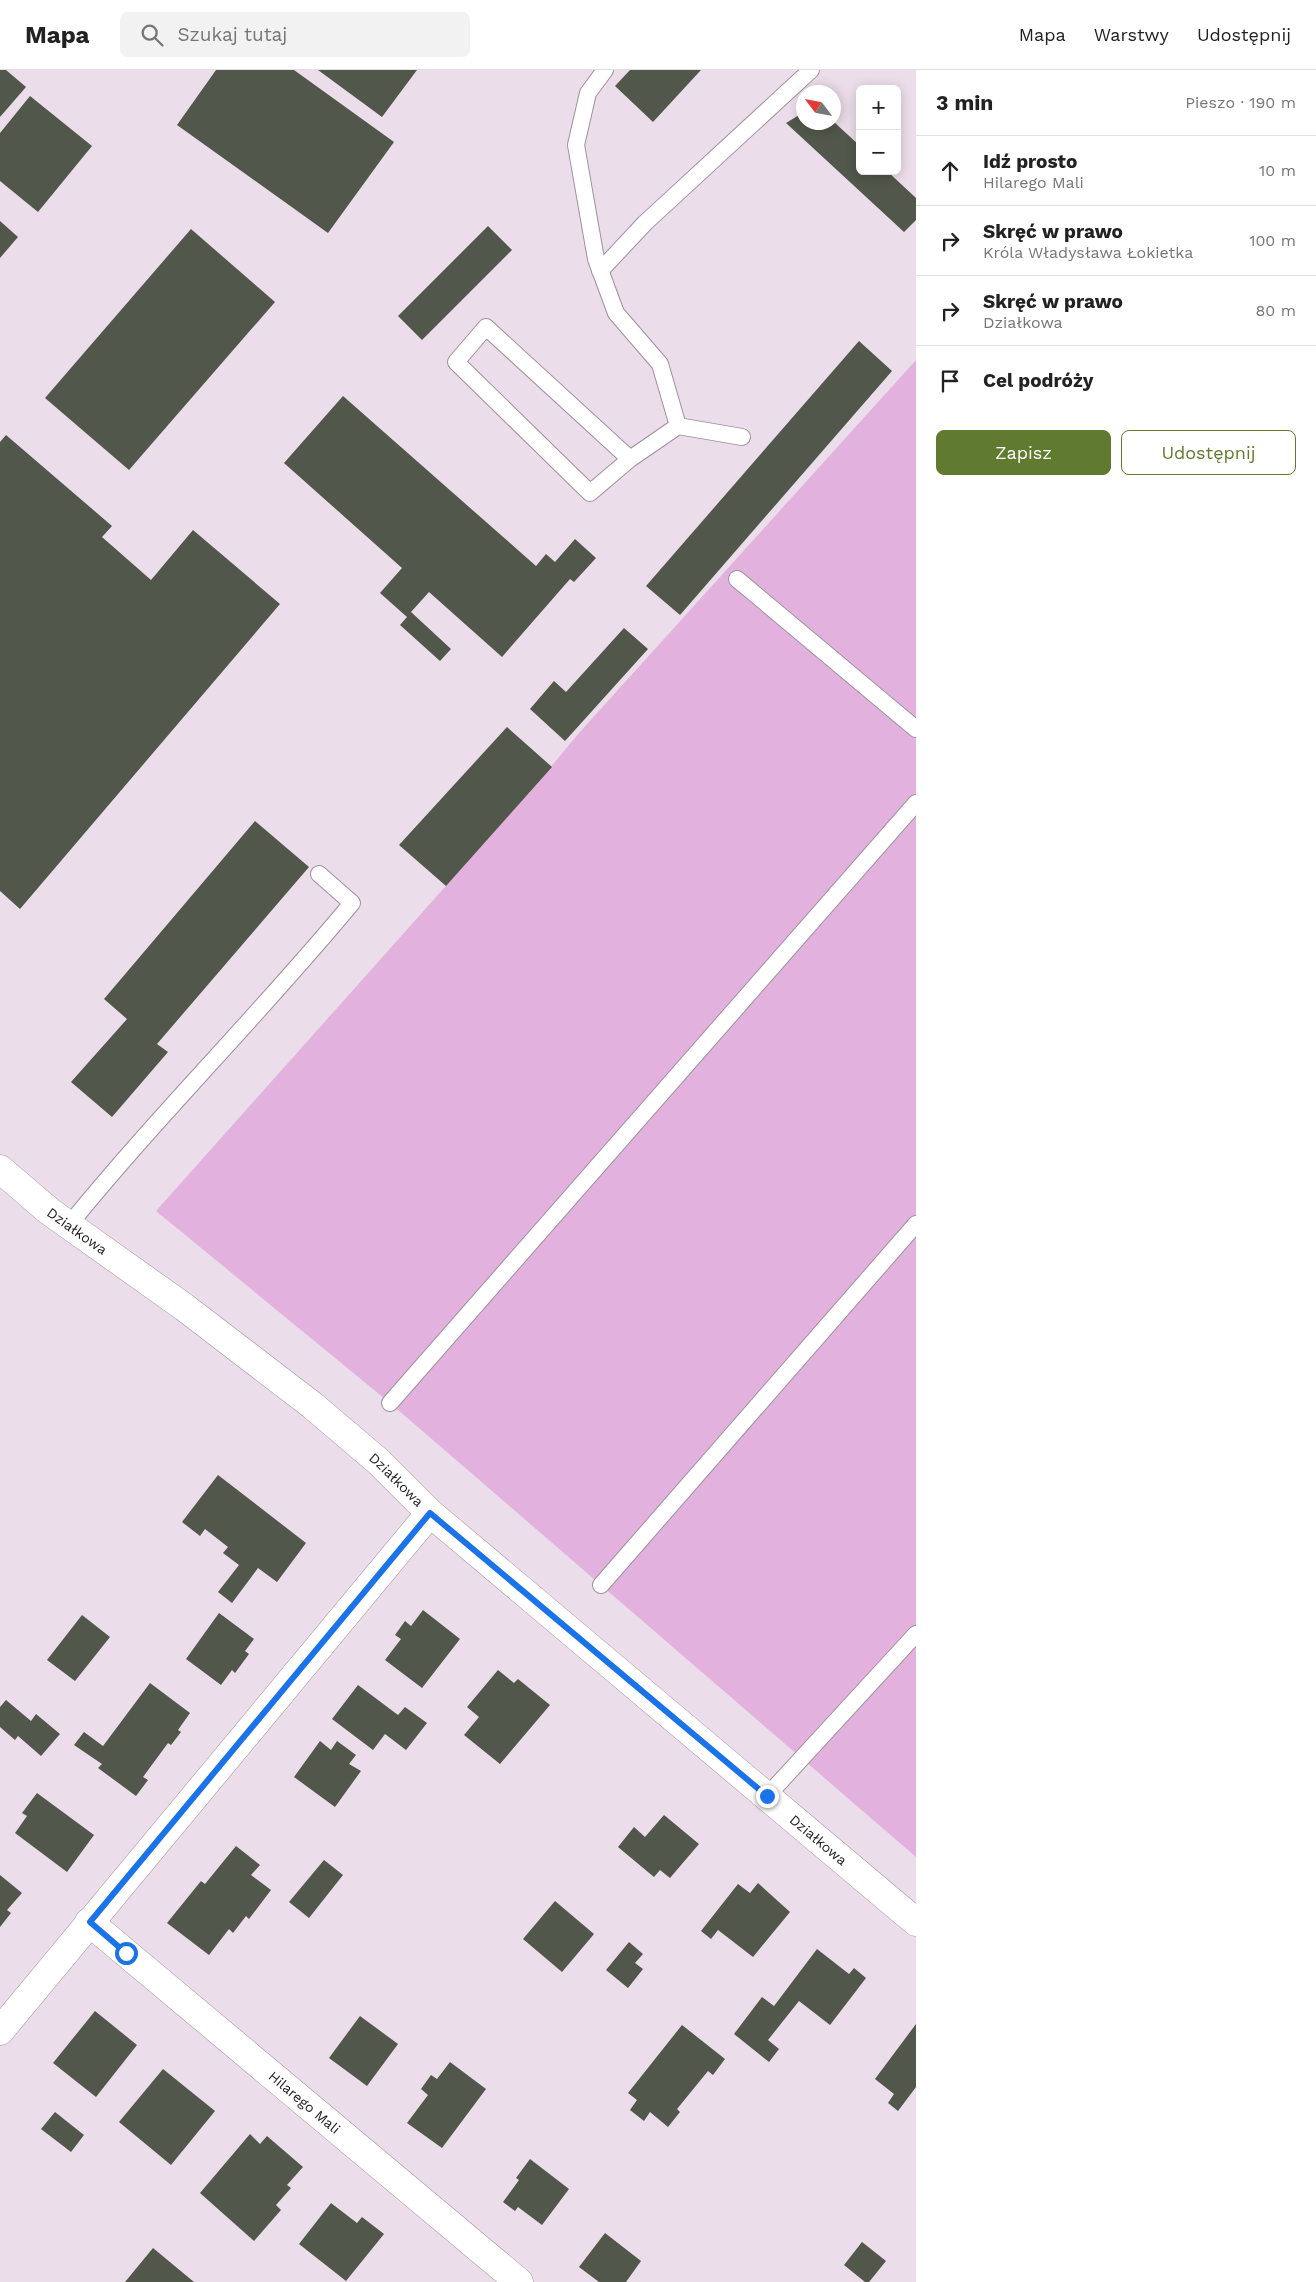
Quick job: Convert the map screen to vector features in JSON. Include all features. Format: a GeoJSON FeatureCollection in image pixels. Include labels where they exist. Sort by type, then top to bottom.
{"type":"FeatureCollection","features":[{"type":"Feature","properties":{"kind":"street","name":"Działkowa"},"geometry":{"type":"LineString","coordinates":[[0,1168],[69,1225],[184,1307],[312,1406],[379,1462],[430,1513],[916,1922]]}},
{"type":"Feature","properties":{"kind":"street"},"geometry":{"type":"LineString","coordinates":[[0,2031],[430,1513]]}},
{"type":"Feature","properties":{"kind":"street","name":"Hilarego Mali"},"geometry":{"type":"LineString","coordinates":[[90,1922],[519,2282]]}},
{"type":"Feature","properties":{"kind":"lane"},"geometry":{"type":"LineString","coordinates":[[605,70],[588,93],[576,145],[596,259],[616,313],[660,364],[678,426]]}},
{"type":"Feature","properties":{"kind":"lane"},"geometry":{"type":"LineString","coordinates":[[600,271],[645,223],[811,70]]}},
{"type":"Feature","properties":{"kind":"lane"},"geometry":{"type":"LineString","coordinates":[[630,459],[486,327],[456,362],[590,492],[630,459],[678,426],[742,437]]}},
{"type":"Feature","properties":{"kind":"lane"},"geometry":{"type":"LineString","coordinates":[[737,579],[916,729]]}},
{"type":"Feature","properties":{"kind":"lane"},"geometry":{"type":"LineString","coordinates":[[390,1402],[916,803]]}},
{"type":"Feature","properties":{"kind":"lane"},"geometry":{"type":"LineString","coordinates":[[69,1225],[119,1164],[352,903],[319,874]]}},
{"type":"Feature","properties":{"kind":"lane"},"geometry":{"type":"LineString","coordinates":[[601,1585],[916,1224]]}},
{"type":"Feature","properties":{"kind":"lane"},"geometry":{"type":"LineString","coordinates":[[767,1796],[916,1634]]}},
{"type":"Feature","properties":{"kind":"shaded area"},"geometry":{"type":"Polygon","coordinates":[[[916,360],[916,1857],[390,1403],[156,1211],[535,786],[579,733],[916,360]]]}},
{"type":"Feature","properties":{"kind":"building"},"geometry":{"type":"Polygon","coordinates":[[[0,70],[6,70],[26,87],[0,117],[0,70]]]}},
{"type":"Feature","properties":{"kind":"building"},"geometry":{"type":"Polygon","coordinates":[[[216,70],[294,70],[394,142],[328,233],[177,125],[216,70]]]}},
{"type":"Feature","properties":{"kind":"building"},"geometry":{"type":"Polygon","coordinates":[[[318,70],[417,70],[382,117],[318,70]]]}},
{"type":"Feature","properties":{"kind":"building"},"geometry":{"type":"Polygon","coordinates":[[[630,70],[701,70],[653,122],[615,86],[630,70]]]}},
{"type":"Feature","properties":{"kind":"building"},"geometry":{"type":"Polygon","coordinates":[[[30,96],[92,146],[38,212],[0,181],[0,133],[30,96]]]}},
{"type":"Feature","properties":{"kind":"building"},"geometry":{"type":"Polygon","coordinates":[[[796,117],[796,130],[841,130],[841,128],[856,142],[856,175],[891,175],[916,198],[916,220],[904,232],[786,123],[796,117]]]}},
{"type":"Feature","properties":{"kind":"building"},"geometry":{"type":"Polygon","coordinates":[[[0,221],[18,237],[0,258],[0,221]]]}},
{"type":"Feature","properties":{"kind":"building"},"geometry":{"type":"Polygon","coordinates":[[[488,226],[512,250],[422,340],[398,316],[488,226]]]}},
{"type":"Feature","properties":{"kind":"building"},"geometry":{"type":"Polygon","coordinates":[[[191,229],[275,302],[129,470],[45,398],[191,229]]]}},
{"type":"Feature","properties":{"kind":"building"},"geometry":{"type":"Polygon","coordinates":[[[859,341],[892,371],[680,615],[646,586],[859,341]]]}},
{"type":"Feature","properties":{"kind":"building"},"geometry":{"type":"Polygon","coordinates":[[[343,396],[536,566],[546,554],[555,562],[575,539],[596,558],[574,582],[570,579],[502,657],[429,592],[411,612],[451,649],[440,661],[400,625],[407,617],[380,593],[402,568],[284,463],[343,396]]]}},
{"type":"Feature","properties":{"kind":"building"},"geometry":{"type":"Polygon","coordinates":[[[6,435],[112,526],[102,537],[151,580],[193,530],[280,604],[20,909],[0,891],[0,442],[6,435]]]}},
{"type":"Feature","properties":{"kind":"building"},"geometry":{"type":"Polygon","coordinates":[[[624,628],[648,649],[565,741],[530,709],[554,681],[566,692],[624,628]]]}},
{"type":"Feature","properties":{"kind":"building"},"geometry":{"type":"Polygon","coordinates":[[[507,727],[552,767],[446,886],[399,845],[507,727]]]}},
{"type":"Feature","properties":{"kind":"building"},"geometry":{"type":"Polygon","coordinates":[[[255,821],[309,867],[157,1044],[168,1052],[112,1117],[71,1082],[127,1019],[104,999],[255,821]]]}},
{"type":"Feature","properties":{"kind":"building"},"geometry":{"type":"Polygon","coordinates":[[[218,1475],[306,1543],[277,1582],[258,1568],[232,1603],[218,1592],[239,1565],[223,1553],[228,1547],[205,1529],[200,1536],[182,1522],[218,1475]]]}},
{"type":"Feature","properties":{"kind":"building"},"geometry":{"type":"Polygon","coordinates":[[[423,1610],[460,1639],[422,1688],[385,1660],[401,1639],[395,1635],[405,1621],[411,1626],[423,1610]]]}},
{"type":"Feature","properties":{"kind":"building"},"geometry":{"type":"Polygon","coordinates":[[[219,1613],[254,1639],[245,1651],[249,1654],[235,1673],[232,1670],[221,1685],[186,1659],[219,1613]]]}},
{"type":"Feature","properties":{"kind":"building"},"geometry":{"type":"Polygon","coordinates":[[[82,1615],[110,1637],[75,1681],[47,1660],[82,1615]]]}},
{"type":"Feature","properties":{"kind":"building"},"geometry":{"type":"Polygon","coordinates":[[[498,1670],[514,1683],[518,1679],[550,1705],[500,1764],[464,1735],[479,1717],[467,1707],[498,1670]]]}},
{"type":"Feature","properties":{"kind":"building"},"geometry":{"type":"Polygon","coordinates":[[[150,1683],[190,1713],[178,1730],[181,1732],[171,1745],[168,1743],[143,1777],[148,1780],[136,1796],[98,1768],[102,1764],[74,1745],[84,1732],[103,1746],[150,1683]]]}},
{"type":"Feature","properties":{"kind":"building"},"geometry":{"type":"Polygon","coordinates":[[[358,1685],[398,1715],[405,1707],[427,1723],[406,1750],[385,1734],[373,1750],[332,1719],[358,1685]]]}},
{"type":"Feature","properties":{"kind":"building"},"geometry":{"type":"Polygon","coordinates":[[[6,1700],[31,1721],[36,1714],[60,1734],[41,1756],[18,1736],[15,1740],[0,1727],[0,1707],[6,1700]]]}},
{"type":"Feature","properties":{"kind":"building"},"geometry":{"type":"Polygon","coordinates":[[[320,1741],[331,1750],[337,1741],[356,1755],[349,1764],[361,1771],[335,1807],[294,1777],[320,1741]]]}},
{"type":"Feature","properties":{"kind":"building"},"geometry":{"type":"Polygon","coordinates":[[[37,1793],[94,1835],[67,1872],[15,1833],[27,1816],[22,1813],[37,1793]]]}},
{"type":"Feature","properties":{"kind":"building"},"geometry":{"type":"Polygon","coordinates":[[[664,1815],[699,1844],[670,1878],[660,1870],[654,1877],[618,1847],[634,1827],[645,1837],[664,1815]]]}},
{"type":"Feature","properties":{"kind":"building"},"geometry":{"type":"Polygon","coordinates":[[[236,1846],[260,1865],[251,1875],[271,1890],[249,1919],[246,1916],[233,1933],[229,1929],[209,1955],[167,1923],[201,1881],[205,1884],[236,1846]]]}},
{"type":"Feature","properties":{"kind":"building"},"geometry":{"type":"Polygon","coordinates":[[[324,1860],[343,1875],[309,1918],[289,1902],[324,1860]]]}},
{"type":"Feature","properties":{"kind":"building"},"geometry":{"type":"Polygon","coordinates":[[[0,1875],[22,1893],[7,1910],[11,1913],[0,1927],[0,1875]]]}},
{"type":"Feature","properties":{"kind":"building"},"geometry":{"type":"Polygon","coordinates":[[[758,1883],[790,1912],[753,1957],[718,1930],[711,1939],[701,1931],[738,1884],[750,1893],[758,1883]]]}},
{"type":"Feature","properties":{"kind":"building"},"geometry":{"type":"Polygon","coordinates":[[[555,1901],[594,1934],[562,1972],[523,1939],[555,1901]]]}},
{"type":"Feature","properties":{"kind":"building"},"geometry":{"type":"Polygon","coordinates":[[[629,1942],[643,1954],[635,1963],[643,1969],[628,1988],[606,1970],[629,1942]]]}},
{"type":"Feature","properties":{"kind":"building"},"geometry":{"type":"Polygon","coordinates":[[[817,1949],[849,1974],[854,1968],[866,1978],[830,2025],[799,2001],[768,2040],[779,2049],[769,2062],[734,2034],[762,1997],[774,2006],[817,1949]]]}},
{"type":"Feature","properties":{"kind":"building"},"geometry":{"type":"Polygon","coordinates":[[[95,2011],[137,2045],[96,2097],[53,2063],[95,2011]]]}},
{"type":"Feature","properties":{"kind":"building"},"geometry":{"type":"Polygon","coordinates":[[[360,2016],[398,2044],[367,2086],[329,2058],[360,2016]]]}},
{"type":"Feature","properties":{"kind":"building"},"geometry":{"type":"Polygon","coordinates":[[[916,2024],[916,2087],[898,2111],[888,2103],[894,2094],[875,2079],[916,2024]]]}},
{"type":"Feature","properties":{"kind":"building"},"geometry":{"type":"Polygon","coordinates":[[[682,2025],[725,2059],[713,2075],[708,2071],[677,2109],[680,2112],[668,2127],[650,2112],[644,2121],[630,2110],[637,2100],[628,2093],[682,2025]]]}},
{"type":"Feature","properties":{"kind":"building"},"geometry":{"type":"Polygon","coordinates":[[[450,2062],[486,2089],[442,2148],[407,2123],[428,2095],[421,2089],[431,2075],[437,2079],[450,2062]]]}},
{"type":"Feature","properties":{"kind":"building"},"geometry":{"type":"Polygon","coordinates":[[[163,2069],[215,2111],[171,2165],[119,2122],[163,2069]]]}},
{"type":"Feature","properties":{"kind":"building"},"geometry":{"type":"Polygon","coordinates":[[[55,2112],[84,2135],[71,2152],[41,2129],[55,2112]]]}},
{"type":"Feature","properties":{"kind":"building"},"geometry":{"type":"Polygon","coordinates":[[[250,2134],[260,2144],[267,2136],[303,2167],[287,2185],[291,2188],[276,2205],[281,2210],[254,2241],[200,2193],[250,2134]]]}},
{"type":"Feature","properties":{"kind":"building"},"geometry":{"type":"Polygon","coordinates":[[[530,2159],[569,2189],[542,2225],[518,2207],[515,2211],[503,2202],[519,2180],[516,2178],[530,2159]]]}},
{"type":"Feature","properties":{"kind":"building"},"geometry":{"type":"Polygon","coordinates":[[[331,2203],[357,2223],[362,2217],[384,2234],[346,2281],[299,2244],[331,2203]]]}},
{"type":"Feature","properties":{"kind":"building"},"geometry":{"type":"Polygon","coordinates":[[[605,2233],[641,2261],[626,2282],[599,2282],[579,2267],[605,2233]]]}},
{"type":"Feature","properties":{"kind":"building"},"geometry":{"type":"Polygon","coordinates":[[[862,2242],[886,2261],[869,2282],[865,2282],[844,2265],[862,2242]]]}},
{"type":"Feature","properties":{"kind":"building"},"geometry":{"type":"Polygon","coordinates":[[[153,2248],[194,2282],[125,2282],[153,2248]]]}},
{"type":"Feature","properties":{"kind":"route"},"geometry":{"type":"LineString","coordinates":[[126,1953],[90,1922],[430,1513],[767,1796]]}}]}
